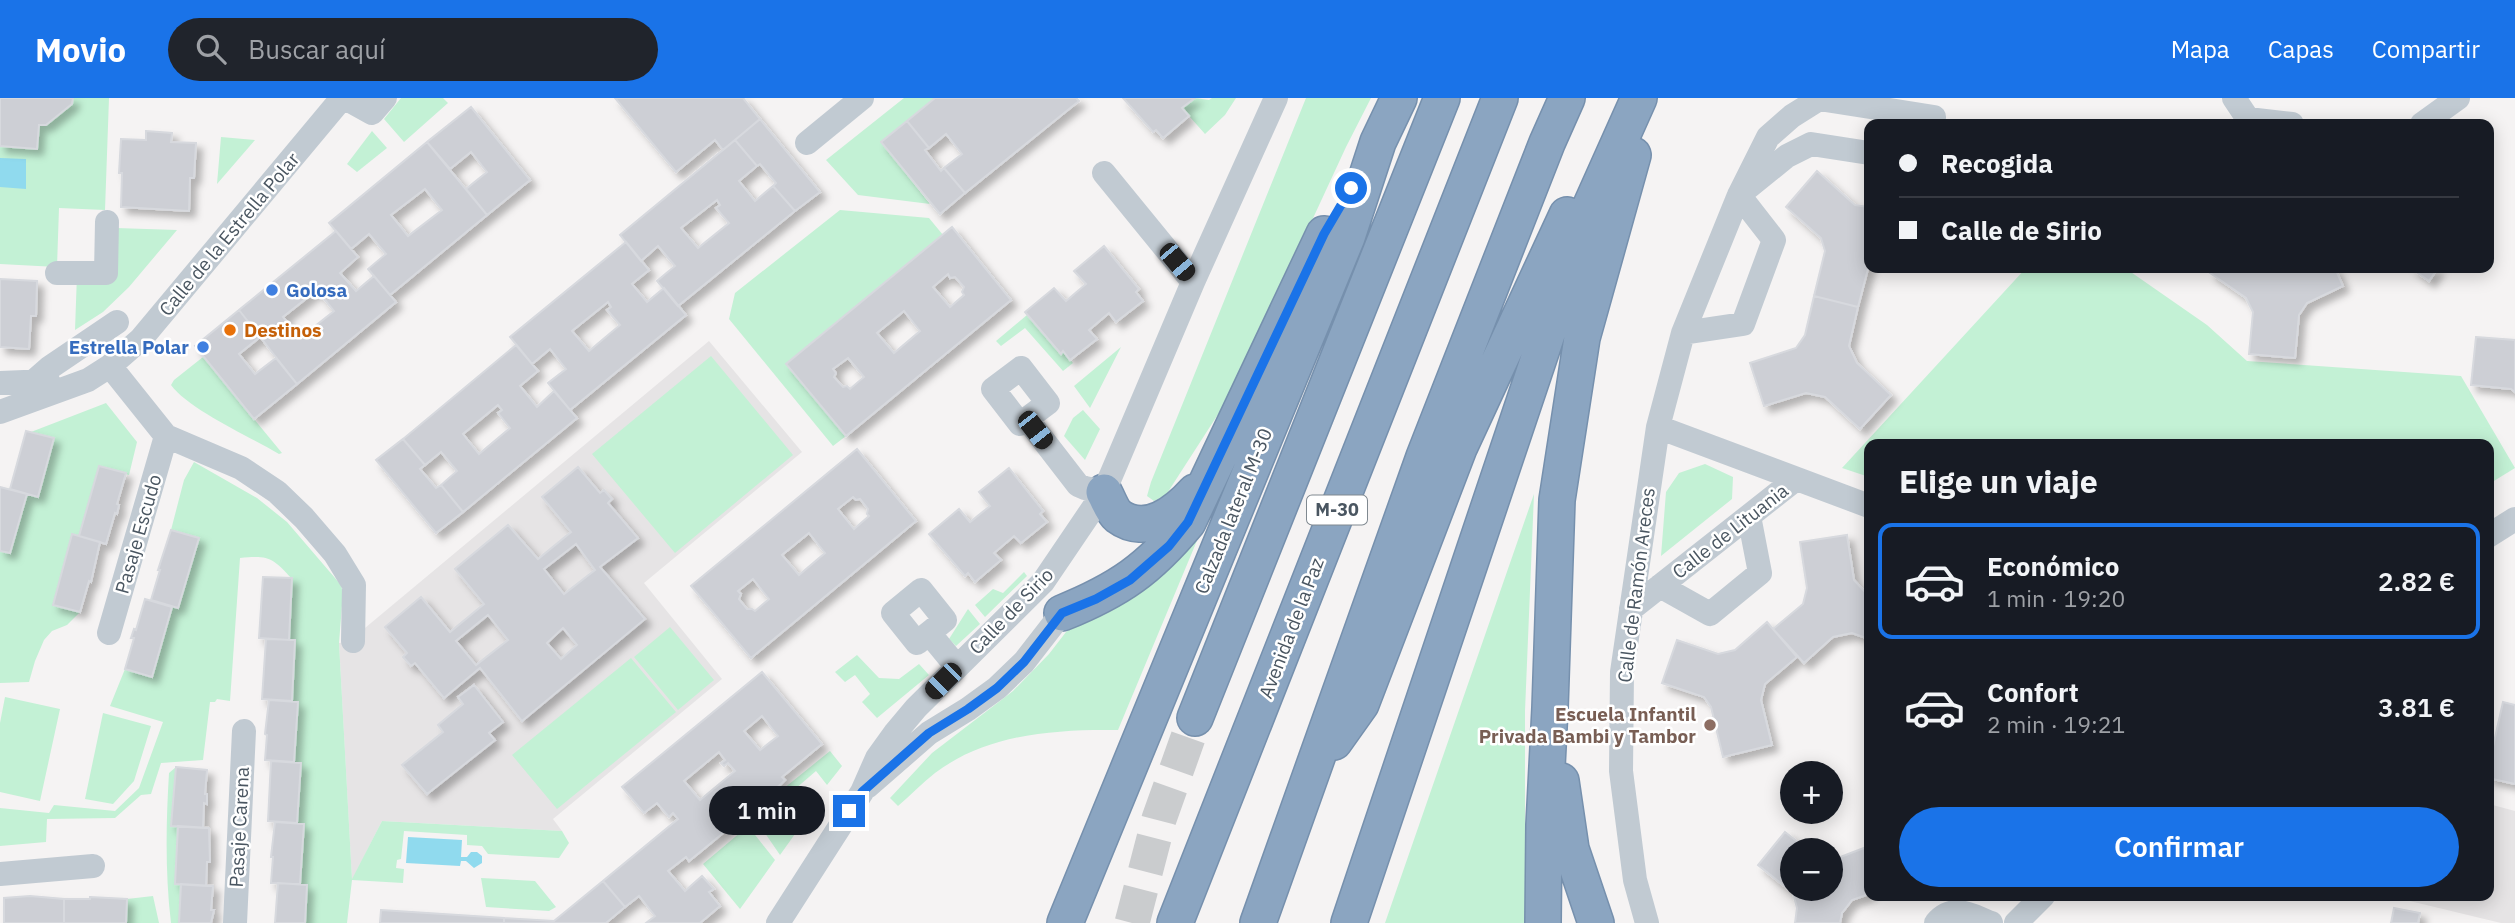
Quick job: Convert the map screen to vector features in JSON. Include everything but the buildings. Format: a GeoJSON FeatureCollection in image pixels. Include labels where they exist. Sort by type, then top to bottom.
{"type":"FeatureCollection","features":[{"type":"Feature","properties":{"kind":"highway","name":"Calzada lateral M-30"},"geometry":{"type":"LineString","coordinates":[[1065,923],[1347,237],[1378,142],[1399,98]]}},
{"type":"Feature","properties":{"kind":"highway"},"geometry":{"type":"LineString","coordinates":[[1195,718],[1442,98]]}},
{"type":"Feature","properties":{"kind":"highway","name":"Avenida de la Paz"},"geometry":{"type":"LineString","coordinates":[[1175,923],[1500,98]]}},
{"type":"Feature","properties":{"kind":"highway"},"geometry":{"type":"LineString","coordinates":[[1258,923],[1424,457],[1567,98]]}},
{"type":"Feature","properties":{"kind":"highway"},"geometry":{"type":"LineString","coordinates":[[1308,779],[1362,704],[1459,447],[1606,131],[1628,98]]}},
{"type":"Feature","properties":{"kind":"highway"},"geometry":{"type":"LineString","coordinates":[[1349,923],[1588,212],[1639,98]]}},
{"type":"Feature","properties":{"kind":"highway"},"geometry":{"type":"LineString","coordinates":[[1543,923],[1544,825],[1557,500],[1582,338],[1648,98]]}},
{"type":"Feature","properties":{"kind":"highway"},"geometry":{"type":"LineString","coordinates":[[1062,613],[1096,599],[1130,580],[1149,565],[1188,522],[1324,234],[1378,142]]}},
{"type":"Feature","properties":{"kind":"highway"},"geometry":{"type":"LineString","coordinates":[[1104,492],[1118,515],[1131,521],[1147,523],[1166,518],[1178,510],[1212,474]]}},
{"type":"Feature","properties":{"kind":"highway"},"geometry":{"type":"LineString","coordinates":[[1550,708],[1571,849],[1596,923]]}},
{"type":"Feature","properties":{"kind":"street"},"geometry":{"type":"LineString","coordinates":[[343,98],[372,113],[385,98]]}},
{"type":"Feature","properties":{"kind":"street","name":"Calle de la Estrella Polar"},"geometry":{"type":"LineString","coordinates":[[0,412],[88,380],[110,366],[141,339],[343,98]]}},
{"type":"Feature","properties":{"kind":"street"},"geometry":{"type":"LineString","coordinates":[[807,143],[862,98]]}},
{"type":"Feature","properties":{"kind":"street"},"geometry":{"type":"LineString","coordinates":[[2234,98],[2246,119]]}},
{"type":"Feature","properties":{"kind":"street"},"geometry":{"type":"LineString","coordinates":[[2429,119],[2458,98]]}},
{"type":"Feature","properties":{"kind":"street","name":"Calle de Ramón Areces"},"geometry":{"type":"LineString","coordinates":[[1647,923],[1635,880],[1621,771],[1622,672],[1658,427],[1683,333],[1740,195],[1768,136],[1819,99],[1934,119]]}},
{"type":"Feature","properties":{"kind":"street","name":"Calle de Sirio"},"geometry":{"type":"LineString","coordinates":[[778,923],[862,792],[877,758],[895,733],[916,708],[1042,582],[1104,492],[1271,102]]}},
{"type":"Feature","properties":{"kind":"street","name":"Calle de Ramón Areces"},"geometry":{"type":"LineString","coordinates":[[1740,195],[1787,156],[1811,144],[1864,152]]}},
{"type":"Feature","properties":{"kind":"street"},"geometry":{"type":"LineString","coordinates":[[1104,173],[1194,282]]}},
{"type":"Feature","properties":{"kind":"street"},"geometry":{"type":"LineString","coordinates":[[1683,333],[1743,324],[1774,240],[1740,195]]}},
{"type":"Feature","properties":{"kind":"street"},"geometry":{"type":"LineString","coordinates":[[57,273],[106,273],[107,222]]}},
{"type":"Feature","properties":{"kind":"street"},"geometry":{"type":"LineString","coordinates":[[33,382],[117,322]]}},
{"type":"Feature","properties":{"kind":"street"},"geometry":{"type":"LineString","coordinates":[[110,366],[166,436],[241,468],[276,492],[304,518],[335,554],[354,585],[353,641]]}},
{"type":"Feature","properties":{"kind":"street"},"geometry":{"type":"LineString","coordinates":[[0,383],[88,380]]}},
{"type":"Feature","properties":{"kind":"street"},"geometry":{"type":"LineString","coordinates":[[1027,419],[1078,485],[1104,492]]}},
{"type":"Feature","properties":{"kind":"street","name":"Calle de Lituania"},"geometry":{"type":"LineString","coordinates":[[1658,427],[1796,479],[1864,509]]}},
{"type":"Feature","properties":{"kind":"street","name":"Pasaje Escudo"},"geometry":{"type":"LineString","coordinates":[[109,633],[166,436]]}},
{"type":"Feature","properties":{"kind":"street","name":"Calle de Lituania"},"geometry":{"type":"LineString","coordinates":[[1631,609],[1796,479]]}},
{"type":"Feature","properties":{"kind":"street"},"geometry":{"type":"LineString","coordinates":[[1660,586],[1710,614],[1759,573],[1749,516]]}},
{"type":"Feature","properties":{"kind":"street"},"geometry":{"type":"LineString","coordinates":[[2494,532],[2515,519]]}},
{"type":"Feature","properties":{"kind":"street","name":"Calle de Sirio"},"geometry":{"type":"LineString","coordinates":[[862,792],[929,733],[997,688],[1024,662],[1062,613]]}},
{"type":"Feature","properties":{"kind":"street"},"geometry":{"type":"LineString","coordinates":[[929,633],[957,667]]}},
{"type":"Feature","properties":{"kind":"street","name":"Pasaje Carena"},"geometry":{"type":"LineString","coordinates":[[234,923],[244,732]]}},
{"type":"Feature","properties":{"kind":"street"},"geometry":{"type":"LineString","coordinates":[[0,874],[93,866]]}},
{"type":"Feature","properties":{"kind":"street"},"geometry":{"type":"LineString","coordinates":[[2016,923],[2038,901]]}},
{"type":"Feature","properties":{"kind":"street"},"geometry":{"type":"LineString","coordinates":[[1936,923],[1940,918],[1956,911],[1964,911],[1991,923]]}},
{"type":"Feature","properties":{"kind":"shaded area"},"geometry":{"type":"Polygon","coordinates":[[[709,341],[802,452],[644,583],[722,679],[553,819],[562,831],[382,821],[352,880],[339,643],[360,641],[359,633],[709,341]]]}},
{"type":"Feature","properties":{"kind":"shaded area"},"geometry":{"type":"Polygon","coordinates":[[[2494,805],[2515,811],[2515,923],[2501,923],[2410,901],[2494,901],[2494,805]]]}},
{"type":"Feature","properties":{"kind":"green space"},"geometry":{"type":"Polygon","coordinates":[[[73,98],[109,98],[105,210],[59,208],[57,267],[0,264],[0,146],[37,148],[39,125],[73,98]]]}},
{"type":"Feature","properties":{"kind":"green space"},"geometry":{"type":"Polygon","coordinates":[[[401,98],[443,98],[448,103],[404,142],[384,119],[401,98]]]}},
{"type":"Feature","properties":{"kind":"green space"},"geometry":{"type":"Polygon","coordinates":[[[904,98],[935,98],[881,142],[930,204],[858,195],[826,160],[904,98]]]}},
{"type":"Feature","properties":{"kind":"green space"},"geometry":{"type":"Polygon","coordinates":[[[1195,98],[1236,98],[1225,115],[1205,134],[1182,108],[1195,98]]]}},
{"type":"Feature","properties":{"kind":"green space"},"geometry":{"type":"Polygon","coordinates":[[[1306,98],[1371,98],[1233,391],[1166,495],[1154,501],[1147,496],[1151,482],[1306,98]]]}},
{"type":"Feature","properties":{"kind":"green space"},"geometry":{"type":"Polygon","coordinates":[[[372,131],[387,148],[357,172],[347,164],[372,131]]]}},
{"type":"Feature","properties":{"kind":"green space"},"geometry":{"type":"Polygon","coordinates":[[[221,137],[255,140],[217,184],[221,137]]]}},
{"type":"Feature","properties":{"kind":"green space"},"geometry":{"type":"Polygon","coordinates":[[[840,210],[929,218],[943,235],[786,364],[846,436],[833,446],[729,319],[735,293],[840,210]]]}},
{"type":"Feature","properties":{"kind":"green space"},"geometry":{"type":"Polygon","coordinates":[[[116,228],[177,230],[129,287],[103,312],[75,330],[77,274],[114,275],[116,228]]]}},
{"type":"Feature","properties":{"kind":"green space"},"geometry":{"type":"Polygon","coordinates":[[[2021,273],[2132,273],[2207,325],[2247,361],[2461,376],[2515,468],[2494,481],[2494,439],[1869,439],[2021,273]]]}},
{"type":"Feature","properties":{"kind":"green space"},"geometry":{"type":"Polygon","coordinates":[[[1027,315],[1060,354],[1063,351],[1073,363],[1063,371],[1025,328],[1001,346],[996,341],[1027,315]]]}},
{"type":"Feature","properties":{"kind":"green space"},"geometry":{"type":"Polygon","coordinates":[[[1121,347],[1090,408],[1074,386],[1121,347]]]}},
{"type":"Feature","properties":{"kind":"green space"},"geometry":{"type":"Polygon","coordinates":[[[711,356],[793,455],[675,553],[592,454],[711,356]]]}},
{"type":"Feature","properties":{"kind":"green space"},"geometry":{"type":"Polygon","coordinates":[[[203,357],[282,453],[279,454],[191,404],[171,385],[203,357]]]}},
{"type":"Feature","properties":{"kind":"green space"},"geometry":{"type":"Polygon","coordinates":[[[106,403],[137,442],[129,475],[99,466],[79,536],[72,535],[53,604],[80,612],[67,625],[52,631],[44,640],[29,682],[0,683],[0,551],[10,553],[27,494],[38,497],[54,439],[31,432],[106,403]]]}},
{"type":"Feature","properties":{"kind":"green space"},"geometry":{"type":"Polygon","coordinates":[[[1083,410],[1100,429],[1085,460],[1064,436],[1073,418],[1083,410]]]}},
{"type":"Feature","properties":{"kind":"green space"},"geometry":{"type":"Polygon","coordinates":[[[1864,444],[1864,475],[1842,468],[1864,444]]]}},
{"type":"Feature","properties":{"kind":"green space"},"geometry":{"type":"Polygon","coordinates":[[[194,462],[257,498],[287,522],[341,585],[343,593],[339,643],[352,879],[382,821],[562,831],[569,843],[559,858],[488,854],[482,846],[467,845],[467,835],[404,831],[401,859],[397,860],[396,868],[404,869],[403,883],[352,880],[347,923],[305,923],[307,885],[300,884],[304,824],[297,823],[301,763],[294,762],[298,702],[292,701],[295,641],[289,640],[292,579],[275,562],[258,557],[240,558],[230,701],[217,699],[210,702],[203,760],[161,763],[151,794],[141,795],[115,818],[47,819],[46,842],[0,846],[0,808],[49,813],[54,805],[115,811],[139,788],[163,722],[110,706],[125,669],[152,677],[172,606],[179,608],[198,538],[171,530],[184,480],[194,462]]]}},
{"type":"Feature","properties":{"kind":"green space"},"geometry":{"type":"Polygon","coordinates":[[[1705,464],[1733,477],[1732,499],[1661,556],[1666,492],[1679,473],[1705,464]]]}},
{"type":"Feature","properties":{"kind":"green space"},"geometry":{"type":"Polygon","coordinates":[[[1534,494],[1525,711],[1525,923],[1385,923],[1534,494]]]}},
{"type":"Feature","properties":{"kind":"green space"},"geometry":{"type":"Polygon","coordinates":[[[1201,531],[1118,730],[1046,733],[999,742],[955,760],[930,777],[898,806],[890,798],[932,753],[1013,691],[1066,632],[1201,531]]]}},
{"type":"Feature","properties":{"kind":"green space"},"geometry":{"type":"Polygon","coordinates":[[[1024,572],[1027,576],[985,617],[975,605],[993,589],[1003,593],[1024,572]]]}},
{"type":"Feature","properties":{"kind":"green space"},"geometry":{"type":"Polygon","coordinates":[[[968,609],[980,624],[956,646],[949,639],[968,609]]]}},
{"type":"Feature","properties":{"kind":"green space"},"geometry":{"type":"Polygon","coordinates":[[[670,627],[714,680],[678,710],[634,657],[670,627]]]}},
{"type":"Feature","properties":{"kind":"green space"},"geometry":{"type":"Polygon","coordinates":[[[857,655],[879,678],[899,679],[919,664],[929,675],[877,718],[862,702],[870,694],[855,675],[845,682],[835,672],[857,655]]]}},
{"type":"Feature","properties":{"kind":"green space"},"geometry":{"type":"Polygon","coordinates":[[[631,658],[676,712],[557,809],[512,755],[631,658]]]}},
{"type":"Feature","properties":{"kind":"green space"},"geometry":{"type":"Polygon","coordinates":[[[5,697],[60,709],[40,801],[0,792],[0,723],[5,697]]]}},
{"type":"Feature","properties":{"kind":"green space"},"geometry":{"type":"Polygon","coordinates":[[[103,713],[151,726],[134,781],[113,804],[85,799],[103,713]]]}},
{"type":"Feature","properties":{"kind":"green space"},"geometry":{"type":"Polygon","coordinates":[[[830,751],[842,766],[827,785],[816,771],[766,814],[778,829],[816,795],[820,799],[780,855],[752,814],[830,751]]]}},
{"type":"Feature","properties":{"kind":"green space"},"geometry":{"type":"Polygon","coordinates":[[[176,767],[171,825],[178,826],[175,884],[181,884],[179,923],[171,923],[167,810],[169,773],[176,767]]]}},
{"type":"Feature","properties":{"kind":"green space"},"geometry":{"type":"Polygon","coordinates":[[[748,826],[775,860],[740,909],[703,864],[748,826]]]}},
{"type":"Feature","properties":{"kind":"green space"},"geometry":{"type":"Polygon","coordinates":[[[481,878],[535,881],[556,907],[549,911],[486,907],[481,878]]]}},
{"type":"Feature","properties":{"kind":"green space"},"geometry":{"type":"Polygon","coordinates":[[[153,896],[159,923],[126,923],[127,899],[153,896]]]}},
{"type":"Feature","properties":{"kind":"water"},"geometry":{"type":"Polygon","coordinates":[[[0,158],[26,159],[26,189],[0,187],[0,158]]]}},
{"type":"Feature","properties":{"kind":"water"},"geometry":{"type":"Polygon","coordinates":[[[408,837],[462,840],[461,857],[477,852],[482,856],[482,863],[474,868],[466,861],[461,861],[460,866],[406,863],[408,837]]]}},
{"type":"Feature","properties":{"kind":"tunnel"},"geometry":{"type":"LineString","coordinates":[[1132,923],[1159,819],[1195,718]]}},
{"type":"Feature","properties":{"kind":"place","name":"Golosa"},"geometry":{"type":"Point","coordinates":[272,290]}},
{"type":"Feature","properties":{"kind":"place","name":"Destinos"},"geometry":{"type":"Point","coordinates":[230,330]}},
{"type":"Feature","properties":{"kind":"place","name":"Estrella Polar"},"geometry":{"type":"Point","coordinates":[203,347]}},
{"type":"Feature","properties":{"kind":"place","name":"Escuela Infantil Privada Bambi y Tambor"},"geometry":{"type":"Point","coordinates":[1710,725]}},
{"type":"Feature","properties":{"kind":"route"},"geometry":{"type":"LineString","coordinates":[[849,811],[862,792],[929,733],[997,688],[1024,662],[1062,613],[1096,599],[1130,580],[1169,546],[1188,522],[1324,234],[1351,188]]}}]}
